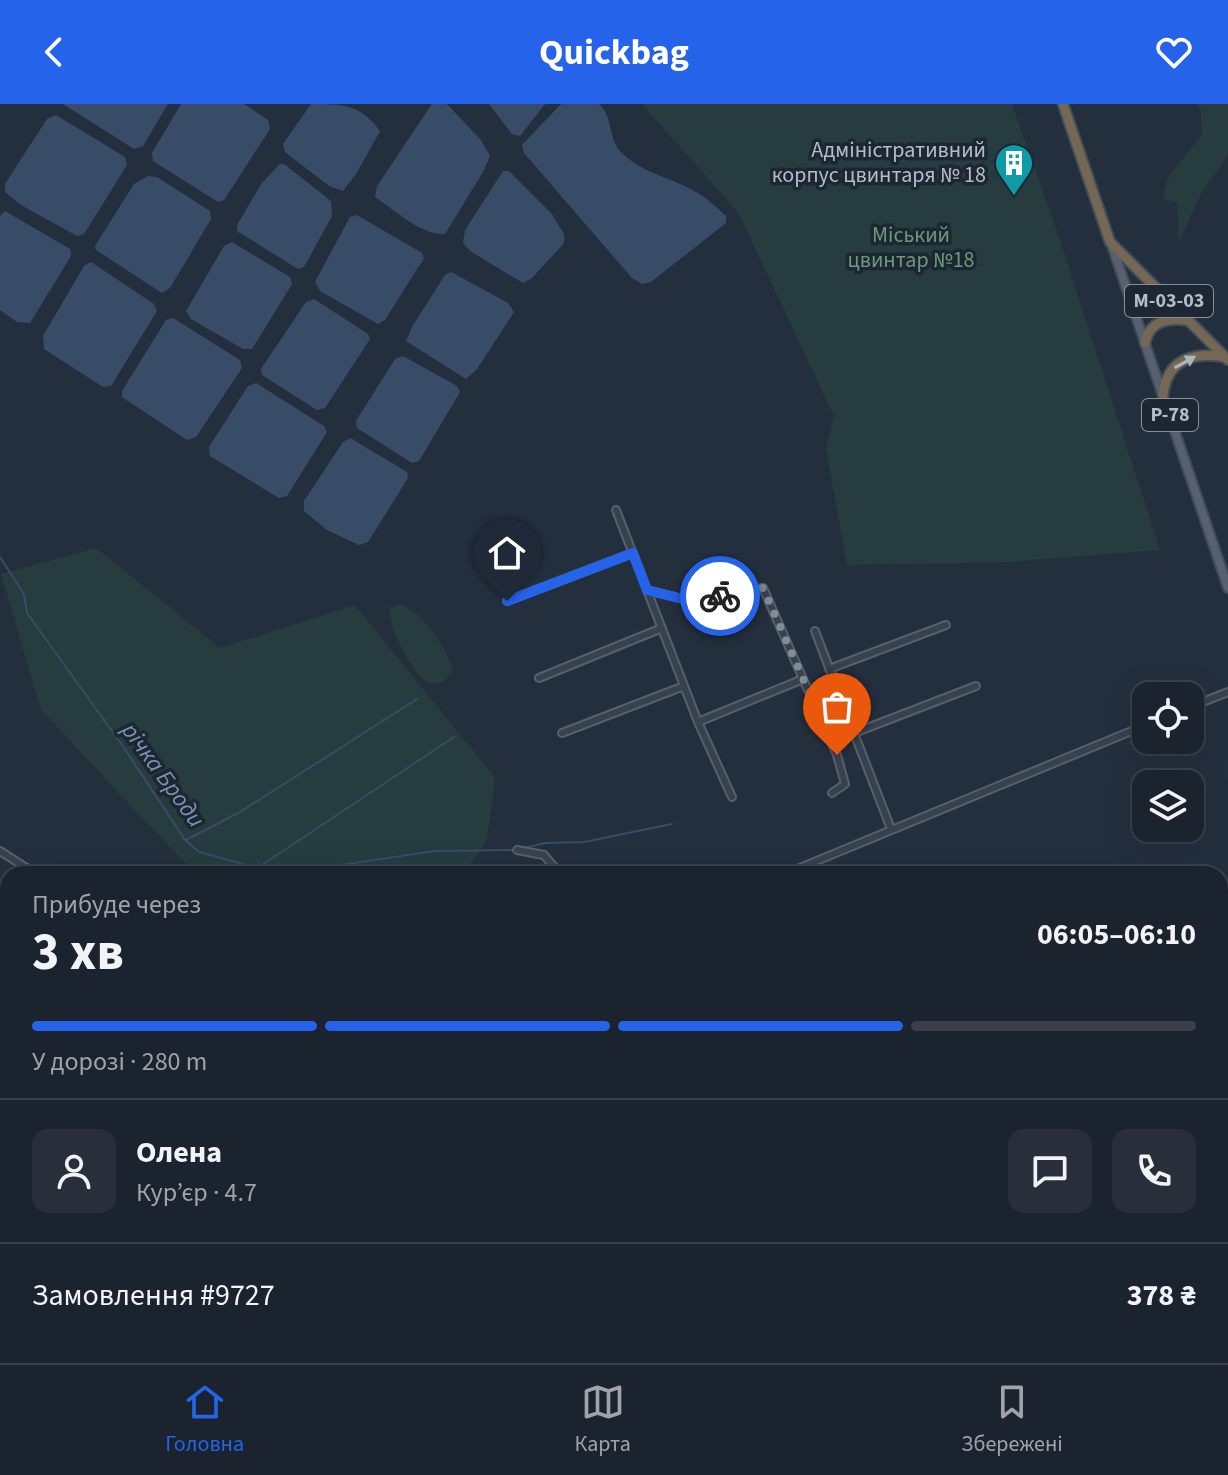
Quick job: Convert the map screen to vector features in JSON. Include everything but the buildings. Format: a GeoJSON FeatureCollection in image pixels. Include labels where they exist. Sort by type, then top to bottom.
{"type":"FeatureCollection","features":[{"type":"Feature","properties":{"kind":"highway","name":"Р-78"},"geometry":{"type":"LineString","coordinates":[[1063,104],[1110,242]]}},
{"type":"Feature","properties":{"kind":"highway","name":"М-03-03"},"geometry":{"type":"LineString","coordinates":[[1110,242],[1226,358]]}},
{"type":"Feature","properties":{"kind":"highway"},"geometry":{"type":"LineString","coordinates":[[1145,343],[1148,333],[1156,324],[1166,320],[1187,320]]}},
{"type":"Feature","properties":{"kind":"highway"},"geometry":{"type":"LineString","coordinates":[[1163,395],[1167,376],[1185,360],[1203,354],[1226,358]]}},
{"type":"Feature","properties":{"kind":"main road","name":"Р-78"},"geometry":{"type":"LineString","coordinates":[[1110,242],[1228,588]]}},
{"type":"Feature","properties":{"kind":"street"},"geometry":{"type":"LineString","coordinates":[[616,510],[698,722],[732,797]]}},
{"type":"Feature","properties":{"kind":"street"},"geometry":{"type":"LineString","coordinates":[[507,601],[633,553]]}},
{"type":"Feature","properties":{"kind":"street"},"geometry":{"type":"LineString","coordinates":[[647,590],[691,601],[763,588],[837,755],[845,784],[832,793]]}},
{"type":"Feature","properties":{"kind":"street"},"geometry":{"type":"LineString","coordinates":[[829,669],[946,625]]}},
{"type":"Feature","properties":{"kind":"street"},"geometry":{"type":"LineString","coordinates":[[539,678],[662,628]]}},
{"type":"Feature","properties":{"kind":"street"},"geometry":{"type":"LineString","coordinates":[[815,631],[891,829]]}},
{"type":"Feature","properties":{"kind":"street"},"geometry":{"type":"LineString","coordinates":[[698,722],[803,679]]}},
{"type":"Feature","properties":{"kind":"street"},"geometry":{"type":"LineString","coordinates":[[562,733],[684,686]]}},
{"type":"Feature","properties":{"kind":"street"},"geometry":{"type":"LineString","coordinates":[[854,733],[976,686]]}},
{"type":"Feature","properties":{"kind":"street"},"geometry":{"type":"LineString","coordinates":[[1204,701],[1228,692]]}},
{"type":"Feature","properties":{"kind":"street"},"geometry":{"type":"LineString","coordinates":[[804,866],[1132,731]]}},
{"type":"Feature","properties":{"kind":"street"},"geometry":{"type":"LineString","coordinates":[[517,850],[544,855],[553,866]]}},
{"type":"Feature","properties":{"kind":"street"},"geometry":{"type":"LineString","coordinates":[[0,851],[23,866]]}},
{"type":"Feature","properties":{"kind":"green space","name":"Міський цвинтар №18"},"geometry":{"type":"Polygon","coordinates":[[[642,104],[1012,104],[1059,237],[1160,550],[1007,562],[847,565],[826,449],[834,416],[739,214],[642,104]]]}},
{"type":"Feature","properties":{"kind":"green space"},"geometry":{"type":"Polygon","coordinates":[[[1196,104],[1228,104],[1228,155],[1201,194],[1179,242],[1177,203],[1163,199],[1167,179],[1202,134],[1201,111],[1196,104]]]}},
{"type":"Feature","properties":{"kind":"green space"},"geometry":{"type":"Polygon","coordinates":[[[96,548],[220,648],[355,605],[495,778],[487,840],[469,866],[187,866],[41,710],[1,574],[96,548]]]}},
{"type":"Feature","properties":{"kind":"green space"},"geometry":{"type":"Polygon","coordinates":[[[401,604],[425,623],[444,649],[453,668],[445,681],[426,681],[407,659],[390,614],[390,607],[401,604]]]}},
{"type":"Feature","properties":{"kind":"water"},"geometry":{"type":"Polygon","coordinates":[[[63,104],[168,104],[143,146],[134,149],[63,104]]]}},
{"type":"Feature","properties":{"kind":"water"},"geometry":{"type":"Polygon","coordinates":[[[181,104],[244,104],[268,120],[270,129],[224,200],[218,202],[153,161],[152,153],[181,104]]]}},
{"type":"Feature","properties":{"kind":"water"},"geometry":{"type":"Polygon","coordinates":[[[311,104],[350,107],[365,115],[380,131],[343,191],[329,186],[285,152],[283,144],[311,104]]]}},
{"type":"Feature","properties":{"kind":"water"},"geometry":{"type":"Polygon","coordinates":[[[432,104],[447,104],[481,140],[490,156],[445,234],[417,226],[375,197],[377,186],[432,104]]]}},
{"type":"Feature","properties":{"kind":"water"},"geometry":{"type":"Polygon","coordinates":[[[489,104],[545,104],[520,136],[512,134],[489,104]]]}},
{"type":"Feature","properties":{"kind":"water"},"geometry":{"type":"Polygon","coordinates":[[[561,104],[599,104],[607,115],[615,142],[623,154],[640,166],[700,194],[726,216],[726,223],[651,282],[642,284],[632,278],[524,153],[522,145],[561,104]]]}},
{"type":"Feature","properties":{"kind":"water"},"geometry":{"type":"Polygon","coordinates":[[[56,115],[125,157],[127,165],[84,234],[77,236],[21,205],[5,192],[5,184],[47,119],[56,115]]]}},
{"type":"Feature","properties":{"kind":"water"},"geometry":{"type":"Polygon","coordinates":[[[280,164],[331,201],[332,216],[304,267],[298,269],[237,231],[237,225],[262,183],[280,164]]]}},
{"type":"Feature","properties":{"kind":"water"},"geometry":{"type":"Polygon","coordinates":[[[503,171],[509,171],[551,213],[564,234],[564,243],[532,278],[523,283],[470,251],[463,243],[465,230],[503,171]]]}},
{"type":"Feature","properties":{"kind":"water"},"geometry":{"type":"Polygon","coordinates":[[[148,176],[157,177],[210,211],[211,219],[170,288],[162,293],[96,250],[95,246],[134,184],[148,176]]]}},
{"type":"Feature","properties":{"kind":"water"},"geometry":{"type":"Polygon","coordinates":[[[5,211],[70,249],[71,256],[30,323],[17,322],[0,310],[0,216],[5,211]]]}},
{"type":"Feature","properties":{"kind":"water"},"geometry":{"type":"Polygon","coordinates":[[[357,215],[422,253],[424,258],[385,320],[378,324],[320,291],[315,282],[350,217],[357,215]]]}},
{"type":"Feature","properties":{"kind":"water"},"geometry":{"type":"Polygon","coordinates":[[[232,242],[290,277],[292,284],[252,349],[243,349],[191,319],[186,311],[224,246],[232,242]]]}},
{"type":"Feature","properties":{"kind":"water"},"geometry":{"type":"Polygon","coordinates":[[[91,262],[154,304],[157,311],[111,386],[103,387],[44,349],[43,336],[84,266],[91,262]]]}},
{"type":"Feature","properties":{"kind":"water"},"geometry":{"type":"Polygon","coordinates":[[[451,272],[508,303],[514,312],[477,369],[466,379],[406,341],[445,275],[451,272]]]}},
{"type":"Feature","properties":{"kind":"water"},"geometry":{"type":"Polygon","coordinates":[[[314,299],[368,334],[370,339],[325,408],[317,410],[262,375],[261,369],[306,302],[314,299]]]}},
{"type":"Feature","properties":{"kind":"water"},"geometry":{"type":"Polygon","coordinates":[[[173,318],[240,360],[242,368],[196,437],[187,440],[122,397],[122,391],[166,320],[173,318]]]}},
{"type":"Feature","properties":{"kind":"water"},"geometry":{"type":"Polygon","coordinates":[[[403,356],[457,386],[460,392],[419,461],[412,463],[357,428],[356,421],[395,359],[403,356]]]}},
{"type":"Feature","properties":{"kind":"water"},"geometry":{"type":"Polygon","coordinates":[[[256,383],[324,426],[327,432],[287,496],[279,498],[210,456],[209,447],[248,386],[256,383]]]}},
{"type":"Feature","properties":{"kind":"water"},"geometry":{"type":"Polygon","coordinates":[[[350,438],[407,472],[408,478],[368,542],[359,545],[327,530],[304,511],[304,501],[343,442],[350,438]]]}},
{"type":"Feature","properties":{"kind":"waterway","name":"річка Броди"},"geometry":{"type":"LineString","coordinates":[[0,557],[24,594],[27,613],[122,745],[185,840],[199,852],[250,866]]}},
{"type":"Feature","properties":{"kind":"waterway"},"geometry":{"type":"LineString","coordinates":[[186,840],[240,812],[417,699]]}},
{"type":"Feature","properties":{"kind":"waterway"},"geometry":{"type":"LineString","coordinates":[[260,866],[454,737]]}},
{"type":"Feature","properties":{"kind":"waterway","name":"річка Броди"},"geometry":{"type":"LineString","coordinates":[[524,848],[545,843],[584,842],[672,824]]}},
{"type":"Feature","properties":{"kind":"waterway","name":"річка Броди"},"geometry":{"type":"LineString","coordinates":[[335,866],[434,851],[514,850]]}},
{"type":"Feature","properties":{"kind":"way so far"},"geometry":{"type":"LineString","coordinates":[[720,596],[763,588],[837,755]]}},
{"type":"Feature","properties":{"kind":"place","name":"Адміністративний корпус цвинтаря № 18"},"geometry":{"type":"Point","coordinates":[1014,197]}},
{"type":"Feature","properties":{"kind":"route"},"geometry":{"type":"LineString","coordinates":[[507,601],[633,553],[647,590],[691,601],[720,596]]}}]}
